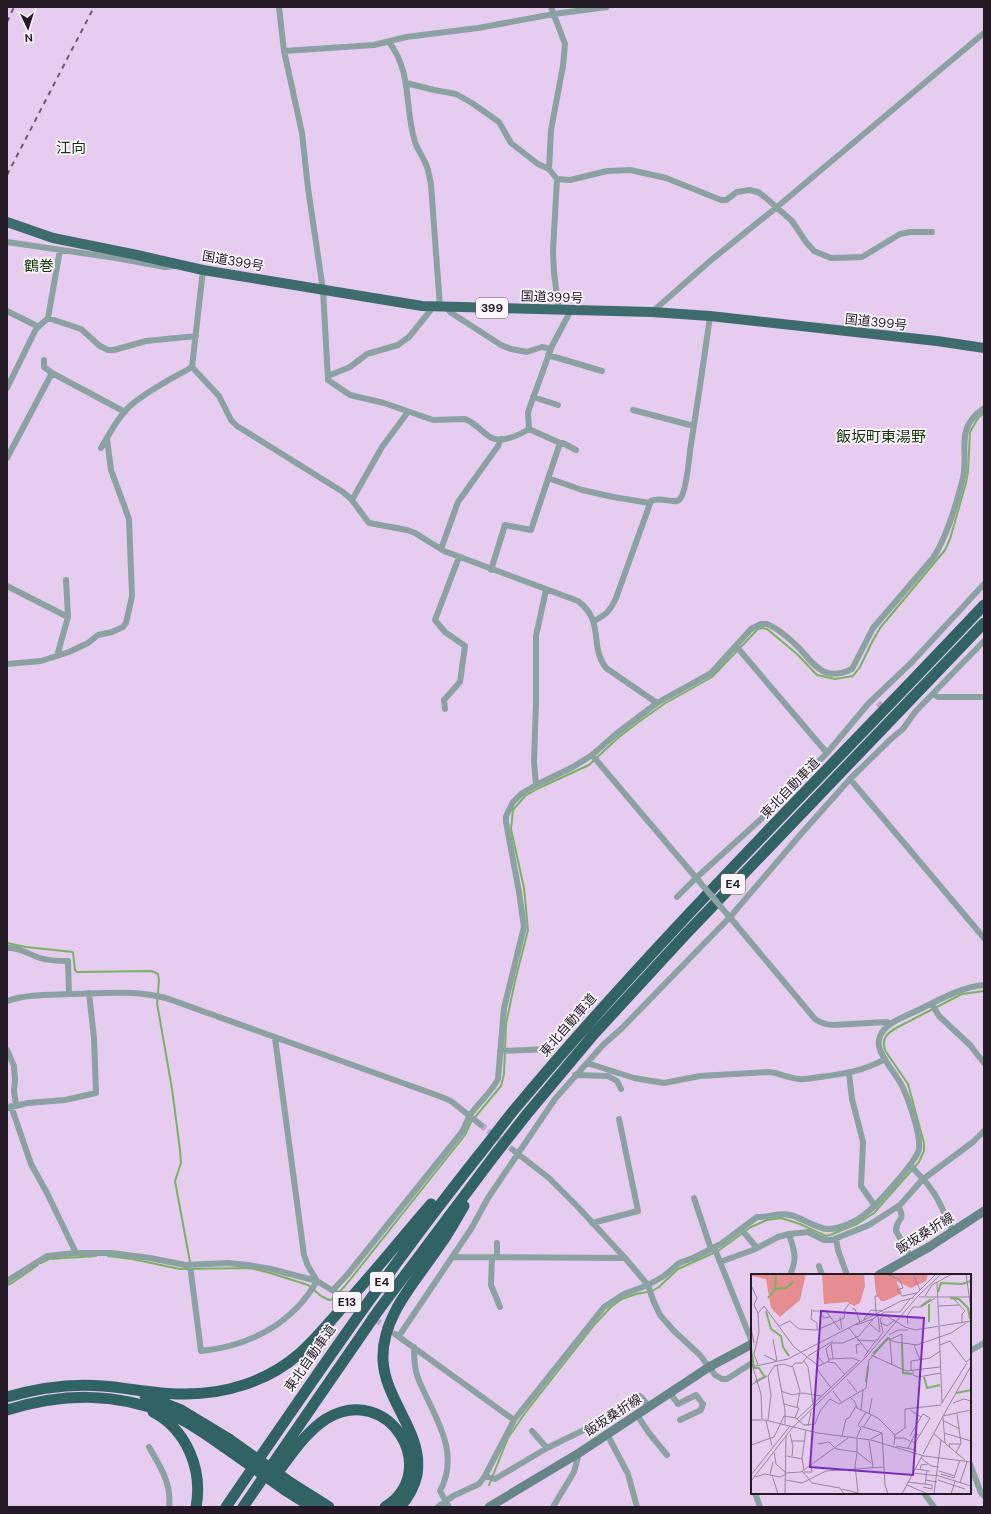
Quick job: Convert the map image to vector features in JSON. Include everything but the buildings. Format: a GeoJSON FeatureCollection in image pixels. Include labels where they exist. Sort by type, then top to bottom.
{"type":"FeatureCollection","features":[{"type":"Feature","properties":{"kind":"highway","name":"国道399号"},"geometry":{"type":"LineString","coordinates":[[7,222],[52,238],[203,270],[395,303],[440,307],[652,312],[710,316],[937,341],[984,348]]}},
{"type":"Feature","properties":{"kind":"highway","name":"東北自動車道"},"geometry":{"type":"LineString","coordinates":[[226,1507],[307,1387],[404,1251],[516,1107],[619,988],[984,605]]}},
{"type":"Feature","properties":{"kind":"highway","name":"東北自動車道"},"geometry":{"type":"LineString","coordinates":[[244,1507],[378,1311],[494,1156],[575,1057],[680,940],[984,623]]}},
{"type":"Feature","properties":{"kind":"highway","name":"E13"},"geometry":{"type":"LineString","coordinates":[[7,1397],[55,1387],[87,1385],[180,1394],[211,1393],[247,1384],[272,1373],[311,1343],[481,1145],[516,1107]]}},
{"type":"Feature","properties":{"kind":"highway"},"geometry":{"type":"LineString","coordinates":[[400,1507],[412,1491],[416,1480],[418,1456],[416,1443],[387,1384],[384,1373],[383,1350],[385,1336],[401,1302],[441,1244],[494,1156]]}},
{"type":"Feature","properties":{"kind":"highway"},"geometry":{"type":"LineString","coordinates":[[121,1388],[181,1410],[288,1486],[312,1507]]}},
{"type":"Feature","properties":{"kind":"highway"},"geometry":{"type":"LineString","coordinates":[[7,1410],[30,1403],[65,1398],[93,1397],[126,1402],[170,1414],[227,1443]]}},
{"type":"Feature","properties":{"kind":"highway"},"geometry":{"type":"LineString","coordinates":[[126,1402],[156,1414],[172,1427],[181,1437],[187,1447],[196,1471],[198,1483],[196,1507]]}},
{"type":"Feature","properties":{"kind":"highway"},"geometry":{"type":"LineString","coordinates":[[251,1507],[295,1450],[308,1435],[326,1419],[349,1411],[362,1411],[383,1417],[393,1424],[400,1433],[406,1445],[409,1462],[407,1480],[397,1497],[386,1507]]}},
{"type":"Feature","properties":{"kind":"highway"},"geometry":{"type":"LineString","coordinates":[[288,1486],[328,1507]]}},
{"type":"Feature","properties":{"kind":"main road","name":"飯坂桑折線"},"geometry":{"type":"LineString","coordinates":[[881,1274],[912,1257],[984,1211]]}},
{"type":"Feature","properties":{"kind":"main road","name":"飯坂桑折線"},"geometry":{"type":"LineString","coordinates":[[489,1507],[579,1453],[709,1367],[751,1344]]}},
{"type":"Feature","properties":{"kind":"street"},"geometry":{"type":"LineString","coordinates":[[279,7],[284,51],[302,133],[308,188],[323,290],[328,380],[350,395],[384,403],[433,420],[465,420],[471,422],[493,438],[501,439],[516,436],[529,429]]}},
{"type":"Feature","properties":{"kind":"street"},"geometry":{"type":"LineString","coordinates":[[549,169],[551,130],[564,66],[565,44],[551,7]]}},
{"type":"Feature","properties":{"kind":"street"},"geometry":{"type":"LineString","coordinates":[[284,51],[374,45],[406,37],[478,28],[554,14],[607,7]]}},
{"type":"Feature","properties":{"kind":"street"},"geometry":{"type":"LineString","coordinates":[[652,312],[710,261],[777,207],[984,33]]}},
{"type":"Feature","properties":{"kind":"street"},"geometry":{"type":"LineString","coordinates":[[389,42],[397,52],[402,63],[415,143],[427,167],[431,185],[440,307]]}},
{"type":"Feature","properties":{"kind":"street"},"geometry":{"type":"LineString","coordinates":[[406,83],[412,83],[434,90],[456,94],[461,97],[499,122],[511,143],[538,164],[549,169],[557,179],[553,251],[554,273],[559,310]]}},
{"type":"Feature","properties":{"kind":"street"},"geometry":{"type":"LineString","coordinates":[[557,179],[570,180],[607,171],[630,170],[666,178],[721,200],[726,200],[737,192],[749,190],[758,192],[792,221],[814,251],[831,258],[862,257],[900,234],[910,232],[932,232]]}},
{"type":"Feature","properties":{"kind":"street"},"geometry":{"type":"LineString","coordinates":[[7,242],[116,258],[165,268],[180,264]]}},
{"type":"Feature","properties":{"kind":"street"},"geometry":{"type":"LineString","coordinates":[[7,388],[38,326],[48,318],[60,250]]}},
{"type":"Feature","properties":{"kind":"street"},"geometry":{"type":"LineString","coordinates":[[203,270],[192,366],[219,396],[231,420],[237,426],[343,492],[352,500],[369,523],[407,530],[459,557],[578,601],[587,609],[594,621],[601,661],[606,668],[657,703]]}},
{"type":"Feature","properties":{"kind":"street"},"geometry":{"type":"LineString","coordinates":[[328,376],[350,366],[367,354],[398,345],[409,337],[430,311],[440,307],[501,345],[511,349],[528,352],[542,347],[551,349]]}},
{"type":"Feature","properties":{"kind":"street"},"geometry":{"type":"LineString","coordinates":[[529,429],[528,412],[533,397],[548,355],[571,310]]}},
{"type":"Feature","properties":{"kind":"street"},"geometry":{"type":"LineString","coordinates":[[7,311],[38,326]]}},
{"type":"Feature","properties":{"kind":"street"},"geometry":{"type":"LineString","coordinates":[[594,621],[605,615],[611,609],[650,503],[655,499],[674,501],[680,498],[686,477],[710,316]]}},
{"type":"Feature","properties":{"kind":"street"},"geometry":{"type":"LineString","coordinates":[[48,318],[81,329],[100,346],[108,350],[114,350],[146,341],[196,336]]}},
{"type":"Feature","properties":{"kind":"street"},"geometry":{"type":"LineString","coordinates":[[548,355],[602,371]]}},
{"type":"Feature","properties":{"kind":"street"},"geometry":{"type":"LineString","coordinates":[[44,360],[44,367],[52,373],[125,412]]}},
{"type":"Feature","properties":{"kind":"street"},"geometry":{"type":"LineString","coordinates":[[101,448],[129,407],[142,397],[192,366]]}},
{"type":"Feature","properties":{"kind":"street"},"geometry":{"type":"LineString","coordinates":[[8,455],[52,373]]}},
{"type":"Feature","properties":{"kind":"street"},"geometry":{"type":"LineString","coordinates":[[533,397],[558,405]]}},
{"type":"Feature","properties":{"kind":"street"},"geometry":{"type":"LineString","coordinates":[[7,1281],[47,1256],[76,1253],[112,1253],[190,1267],[228,1263],[248,1264],[317,1281],[338,1293],[347,1275],[462,1132],[475,1119],[498,1079],[504,1008],[524,927],[519,892],[506,828],[506,816],[512,802],[521,794],[536,785],[595,758],[616,734],[657,703],[710,673],[738,648],[756,626],[767,624],[790,640],[812,664],[824,673],[840,673],[852,669],[873,628],[933,558],[941,546],[962,478],[965,433],[967,425],[976,414],[984,408]]}},
{"type":"Feature","properties":{"kind":"street"},"geometry":{"type":"LineString","coordinates":[[632,410],[694,426]]}},
{"type":"Feature","properties":{"kind":"street"},"geometry":{"type":"LineString","coordinates":[[352,500],[382,447],[408,412]]}},
{"type":"Feature","properties":{"kind":"street"},"geometry":{"type":"LineString","coordinates":[[529,429],[576,450]]}},
{"type":"Feature","properties":{"kind":"street"},"geometry":{"type":"LineString","coordinates":[[7,664],[41,661],[69,652],[88,643],[98,635],[112,632],[123,627],[126,623],[132,596],[129,519],[111,470],[107,439]]}},
{"type":"Feature","properties":{"kind":"street"},"geometry":{"type":"LineString","coordinates":[[441,549],[458,502],[498,446],[501,439]]}},
{"type":"Feature","properties":{"kind":"street"},"geometry":{"type":"LineString","coordinates":[[491,570],[505,525],[531,530],[560,443]]}},
{"type":"Feature","properties":{"kind":"street"},"geometry":{"type":"LineString","coordinates":[[548,478],[582,490],[650,503]]}},
{"type":"Feature","properties":{"kind":"street"},"geometry":{"type":"LineString","coordinates":[[445,708],[444,700],[460,682],[465,646],[445,632],[435,620],[459,557]]}},
{"type":"Feature","properties":{"kind":"street"},"geometry":{"type":"LineString","coordinates":[[57,656],[68,617],[66,580]]}},
{"type":"Feature","properties":{"kind":"street"},"geometry":{"type":"LineString","coordinates":[[678,897],[760,820],[827,752],[984,584]]}},
{"type":"Feature","properties":{"kind":"street"},"geometry":{"type":"LineString","coordinates":[[7,586],[68,617]]}},
{"type":"Feature","properties":{"kind":"street"},"geometry":{"type":"LineString","coordinates":[[536,785],[534,762],[536,636],[546,590]]}},
{"type":"Feature","properties":{"kind":"street"},"geometry":{"type":"LineString","coordinates":[[514,1420],[397,1335],[471,1229],[488,1198],[555,1099],[575,1075],[728,916],[850,779],[892,738],[915,712],[984,641]]}},
{"type":"Feature","properties":{"kind":"street"},"geometry":{"type":"LineString","coordinates":[[738,648],[827,752]]}},
{"type":"Feature","properties":{"kind":"street"},"geometry":{"type":"LineString","coordinates":[[933,694],[938,697],[984,697]]}},
{"type":"Feature","properties":{"kind":"street"},"geometry":{"type":"LineString","coordinates":[[595,758],[815,1019],[827,1025],[887,1022],[890,1024]]}},
{"type":"Feature","properties":{"kind":"street"},"geometry":{"type":"LineString","coordinates":[[850,779],[984,938]]}},
{"type":"Feature","properties":{"kind":"street"},"geometry":{"type":"LineString","coordinates":[[7,948],[15,948],[53,961],[68,961],[70,994]]}},
{"type":"Feature","properties":{"kind":"street"},"geometry":{"type":"LineString","coordinates":[[720,1262],[757,1248],[778,1237],[789,1234],[808,1232],[824,1240],[861,1217],[875,1206],[912,1168],[919,1149],[917,1130],[903,1086],[885,1059],[879,1045],[879,1039],[885,1028],[890,1024],[933,1008],[965,989],[984,985]]}},
{"type":"Feature","properties":{"kind":"street"},"geometry":{"type":"LineString","coordinates":[[7,1001],[18,997],[34,995],[134,992],[151,994],[439,1096],[451,1101],[475,1119]]}},
{"type":"Feature","properties":{"kind":"street"},"geometry":{"type":"LineString","coordinates":[[11,1106],[28,1102],[65,1100],[96,1093],[94,1038],[89,994]]}},
{"type":"Feature","properties":{"kind":"street"},"geometry":{"type":"LineString","coordinates":[[933,1008],[970,1045],[984,1063]]}},
{"type":"Feature","properties":{"kind":"street"},"geometry":{"type":"LineString","coordinates":[[275,1038],[301,1245],[308,1266],[317,1281]]}},
{"type":"Feature","properties":{"kind":"street"},"geometry":{"type":"LineString","coordinates":[[501,1051],[550,1049]]}},
{"type":"Feature","properties":{"kind":"street"},"geometry":{"type":"LineString","coordinates":[[7,1050],[14,1066],[16,1080],[11,1106],[31,1164],[76,1253]]}},
{"type":"Feature","properties":{"kind":"street"},"geometry":{"type":"LineString","coordinates":[[587,1063],[634,1078],[664,1082],[700,1076],[769,1072],[775,1072],[783,1076],[800,1079],[848,1073],[874,1065],[885,1059]]}},
{"type":"Feature","properties":{"kind":"street"},"geometry":{"type":"LineString","coordinates":[[848,1073],[852,1099],[863,1142],[861,1186],[875,1206]]}},
{"type":"Feature","properties":{"kind":"street"},"geometry":{"type":"LineString","coordinates":[[575,1075],[608,1076],[617,1081],[622,1089]]}},
{"type":"Feature","properties":{"kind":"street"},"geometry":{"type":"LineString","coordinates":[[592,1223],[638,1211],[619,1119]]}},
{"type":"Feature","properties":{"kind":"street"},"geometry":{"type":"LineString","coordinates":[[832,1236],[869,1225],[898,1206],[922,1180],[973,1142],[984,1131]]}},
{"type":"Feature","properties":{"kind":"street"},"geometry":{"type":"LineString","coordinates":[[513,1150],[549,1178],[625,1258],[650,1290],[660,1315],[674,1332],[700,1355],[718,1377],[727,1379],[751,1364]]}},
{"type":"Feature","properties":{"kind":"street"},"geometry":{"type":"LineString","coordinates":[[912,1168],[931,1188],[939,1201],[946,1220],[953,1231]]}},
{"type":"Feature","properties":{"kind":"street"},"geometry":{"type":"LineString","coordinates":[[694,1198],[751,1341]]}},
{"type":"Feature","properties":{"kind":"street"},"geometry":{"type":"LineString","coordinates":[[898,1206],[902,1217],[896,1226],[896,1231],[912,1257]]}},
{"type":"Feature","properties":{"kind":"street"},"geometry":{"type":"LineString","coordinates":[[438,1507],[447,1504],[453,1496],[479,1484],[485,1476],[514,1420],[604,1307],[624,1294],[650,1290],[679,1263],[715,1250],[743,1231],[757,1217],[762,1218],[783,1214],[800,1218],[824,1229],[832,1236],[847,1274]]}},
{"type":"Feature","properties":{"kind":"street"},"geometry":{"type":"LineString","coordinates":[[743,1231],[757,1248]]}},
{"type":"Feature","properties":{"kind":"street"},"geometry":{"type":"LineString","coordinates":[[789,1234],[794,1250],[795,1264],[790,1274]]}},
{"type":"Feature","properties":{"kind":"street"},"geometry":{"type":"LineString","coordinates":[[498,1242],[494,1257],[491,1285],[500,1307]]}},
{"type":"Feature","properties":{"kind":"street"},"geometry":{"type":"LineString","coordinates":[[452,1257],[625,1258]]}},
{"type":"Feature","properties":{"kind":"street"},"geometry":{"type":"LineString","coordinates":[[819,1266],[822,1274]]}},
{"type":"Feature","properties":{"kind":"street"},"geometry":{"type":"LineString","coordinates":[[190,1267],[201,1351],[217,1350],[239,1344],[266,1333],[285,1319],[302,1303],[317,1281]]}},
{"type":"Feature","properties":{"kind":"street"},"geometry":{"type":"LineString","coordinates":[[971,1350],[984,1343]]}},
{"type":"Feature","properties":{"kind":"street"},"geometry":{"type":"LineString","coordinates":[[414,1347],[417,1376],[445,1439],[448,1465],[447,1475],[440,1491],[447,1504]]}},
{"type":"Feature","properties":{"kind":"street"},"geometry":{"type":"LineString","coordinates":[[670,1393],[678,1404],[696,1395],[702,1404],[701,1410],[680,1420]]}},
{"type":"Feature","properties":{"kind":"street"},"geometry":{"type":"LineString","coordinates":[[485,1476],[495,1479],[547,1448],[592,1426],[638,1396],[640,1396],[649,1406]]}},
{"type":"Feature","properties":{"kind":"street"},"geometry":{"type":"LineString","coordinates":[[637,1414],[649,1433],[667,1455]]}},
{"type":"Feature","properties":{"kind":"street"},"geometry":{"type":"LineString","coordinates":[[532,1430],[547,1448]]}},
{"type":"Feature","properties":{"kind":"street"},"geometry":{"type":"LineString","coordinates":[[607,1434],[628,1474],[637,1507]]}},
{"type":"Feature","properties":{"kind":"street"},"geometry":{"type":"LineString","coordinates":[[149,1447],[162,1467],[168,1485],[170,1500],[169,1507]]}},
{"type":"Feature","properties":{"kind":"street"},"geometry":{"type":"LineString","coordinates":[[553,1507],[574,1472],[579,1453]]}},
{"type":"Feature","properties":{"kind":"street"},"geometry":{"type":"LineString","coordinates":[[971,1467],[981,1493],[984,1496]]}},
{"type":"Feature","properties":{"kind":"street"},"geometry":{"type":"LineString","coordinates":[[756,1494],[760,1507]]}},
{"type":"Feature","properties":{"kind":"street"},"geometry":{"type":"LineString","coordinates":[[925,1494],[934,1507]]}},
{"type":"Feature","properties":{"kind":"waterway"},"geometry":{"type":"LineString","coordinates":[[108,1256],[132,1259],[180,1269],[250,1268],[308,1285],[321,1296],[329,1300],[333,1299],[465,1135],[471,1122],[501,1086],[504,1074],[506,1024],[528,930],[524,888],[511,829],[513,810],[525,796],[589,765],[619,737],[640,721],[664,704],[712,677],[758,629],[767,629],[797,654],[817,675],[835,679],[853,676],[860,667],[880,628],[945,550],[950,539],[966,483],[970,432],[978,418],[984,413]]}},
{"type":"Feature","properties":{"kind":"waterway"},"geometry":{"type":"LineString","coordinates":[[7,943],[26,947],[73,952],[75,970],[77,972],[152,971],[158,974],[159,981],[157,1003],[172,1089],[180,1150],[181,1163],[175,1181],[190,1262]]}},
{"type":"Feature","properties":{"kind":"waterway"},"geometry":{"type":"LineString","coordinates":[[489,1485],[508,1438],[525,1413],[595,1324],[611,1307],[622,1299],[636,1294],[652,1291],[659,1287],[678,1269],[718,1251],[751,1227],[767,1220],[781,1218],[800,1224],[826,1236],[857,1224],[874,1213],[919,1162],[924,1151],[924,1143],[908,1084],[886,1052],[884,1040],[888,1034],[898,1027],[962,994],[984,991]]}},
{"type":"Feature","properties":{"kind":"waterway"},"geometry":{"type":"LineString","coordinates":[[41,1263],[49,1259],[96,1256]]}},
{"type":"Feature","properties":{"kind":"waterway"},"geometry":{"type":"LineString","coordinates":[[7,1285],[38,1265]]}},
{"type":"Feature","properties":{"kind":"tunnel"},"geometry":{"type":"LineString","coordinates":[[878,703],[886,710]]}},
{"type":"Feature","properties":{"kind":"tunnel"},"geometry":{"type":"LineString","coordinates":[[481,1125],[513,1150]]}},
{"type":"Feature","properties":{"kind":"tunnel"},"geometry":{"type":"LineString","coordinates":[[346,1299],[389,1329]]}},
{"type":"Feature","properties":{"kind":"railway"},"geometry":{"type":"LineString","coordinates":[[7,22],[14,7]]}},
{"type":"Feature","properties":{"kind":"railway"},"geometry":{"type":"LineString","coordinates":[[7,175],[94,7]]}},
{"type":"Feature","properties":{"kind":"district","name":"江向"},"geometry":{"type":"Point","coordinates":[71,148]}},
{"type":"Feature","properties":{"kind":"district","name":"鶴巻"},"geometry":{"type":"Point","coordinates":[39,266]}},
{"type":"Feature","properties":{"kind":"district","name":"飯坂町東湯野"},"geometry":{"type":"Point","coordinates":[881,437]}}]}
